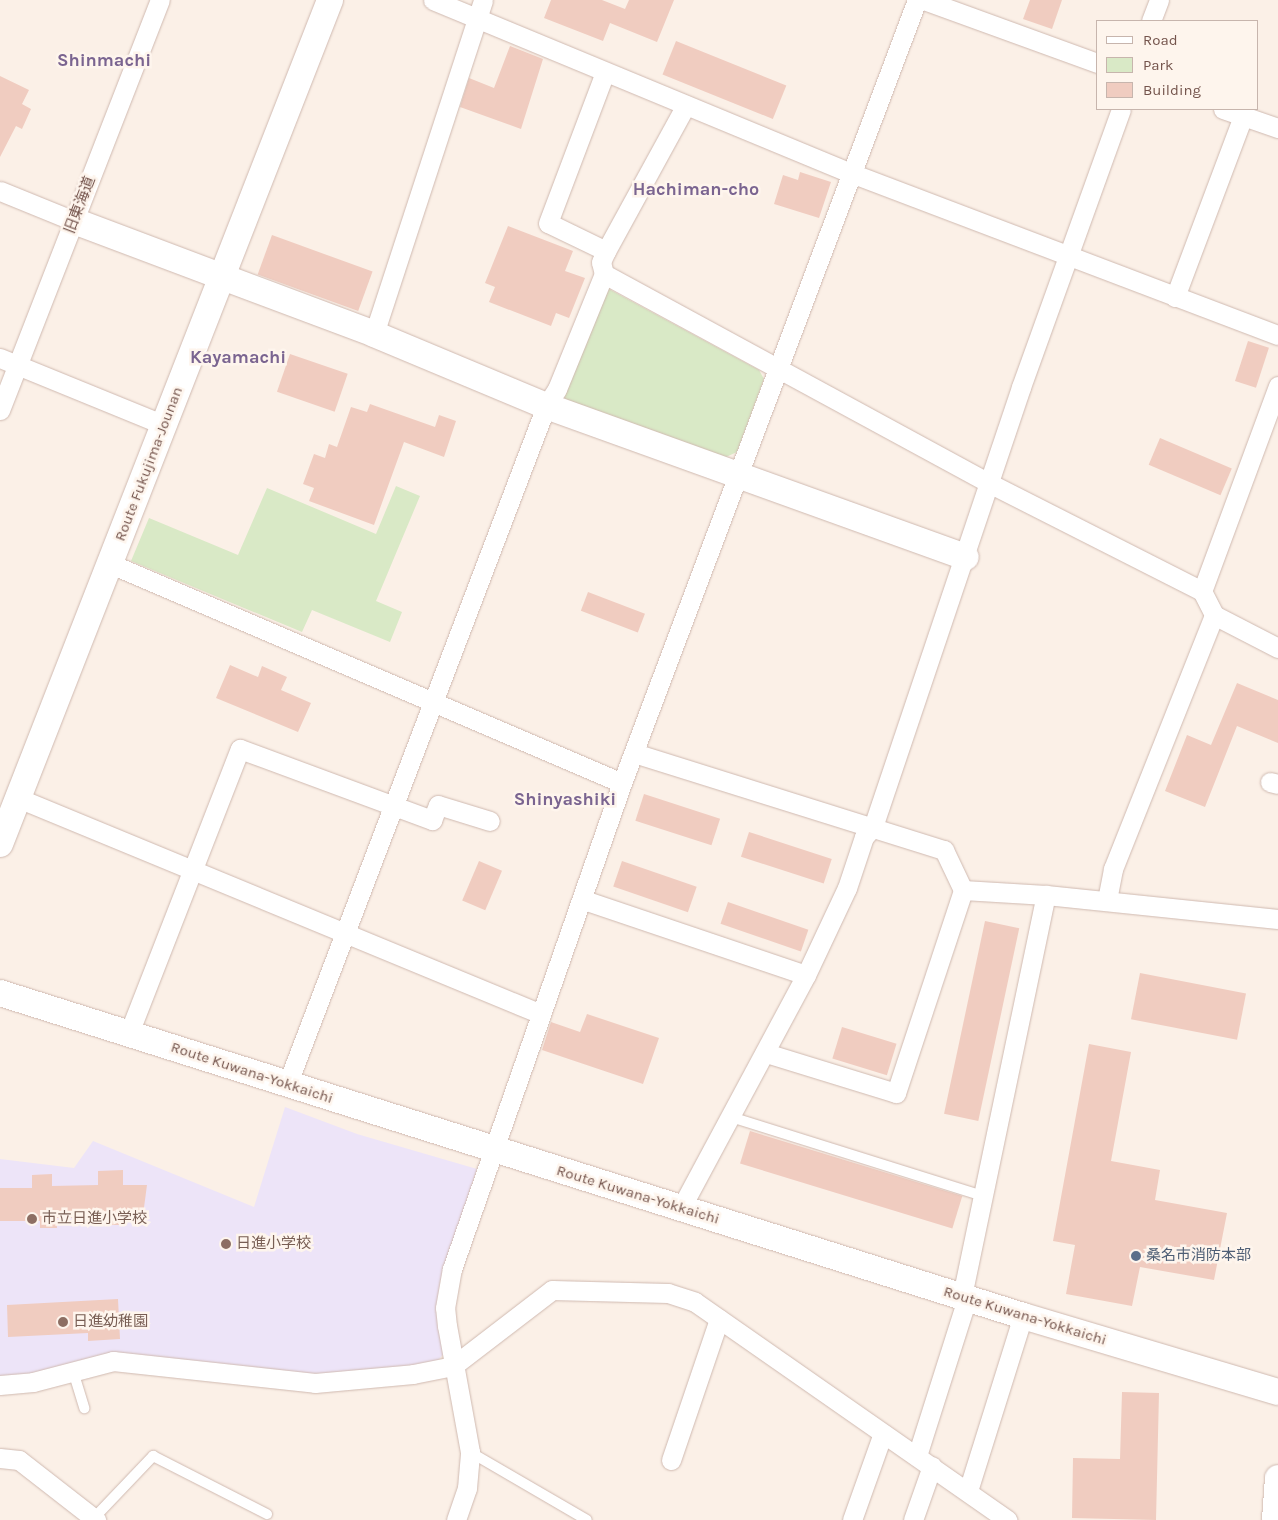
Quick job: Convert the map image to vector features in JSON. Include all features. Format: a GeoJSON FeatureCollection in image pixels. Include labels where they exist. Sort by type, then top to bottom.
{"type":"FeatureCollection","features":[{"type":"Feature","properties":{"kind":"main road","name":"Route Fukujima-Jounan"},"geometry":{"type":"LineString","coordinates":[[0,844],[9,807],[111,564],[220,274],[330,0]]}},
{"type":"Feature","properties":{"kind":"main road"},"geometry":{"type":"LineString","coordinates":[[74,221],[220,274],[374,334],[546,406],[736,476],[966,557]]}},
{"type":"Feature","properties":{"kind":"main road","name":"Route Kuwana-Yokkaichi"},"geometry":{"type":"LineString","coordinates":[[0,993],[1023,1316],[1278,1392]]}},
{"type":"Feature","properties":{"kind":"main road"},"geometry":{"type":"LineString","coordinates":[[1276,1520],[1278,1478]]}},
{"type":"Feature","properties":{"kind":"street","name":"旧東海道"},"geometry":{"type":"LineString","coordinates":[[0,410],[160,0]]}},
{"type":"Feature","properties":{"kind":"street"},"geometry":{"type":"LineString","coordinates":[[434,0],[479,9],[605,72],[686,106],[851,173],[1278,335]]}},
{"type":"Feature","properties":{"kind":"street"},"geometry":{"type":"LineString","coordinates":[[457,1519],[467,1488],[470,1452],[453,1366],[446,1308],[447,1287],[541,1014],[584,900],[622,783],[736,476],[778,370],[917,0]]}},
{"type":"Feature","properties":{"kind":"street"},"geometry":{"type":"LineString","coordinates":[[924,0],[1096,64]]}},
{"type":"Feature","properties":{"kind":"street"},"geometry":{"type":"LineString","coordinates":[[1151,20],[1158,0]]}},
{"type":"Feature","properties":{"kind":"street"},"geometry":{"type":"LineString","coordinates":[[374,334],[479,9]]}},
{"type":"Feature","properties":{"kind":"street"},"geometry":{"type":"LineString","coordinates":[[605,72],[548,223],[606,251]]}},
{"type":"Feature","properties":{"kind":"street"},"geometry":{"type":"LineString","coordinates":[[287,1085],[345,936],[392,804],[546,406],[557,389],[604,274],[601,262],[686,106]]}},
{"type":"Feature","properties":{"kind":"street"},"geometry":{"type":"LineString","coordinates":[[681,1208],[766,1053],[806,975],[847,888],[864,838],[873,827],[1121,110]]}},
{"type":"Feature","properties":{"kind":"street"},"geometry":{"type":"LineString","coordinates":[[1226,110],[1278,128]]}},
{"type":"Feature","properties":{"kind":"street"},"geometry":{"type":"LineString","coordinates":[[1175,297],[1243,116]]}},
{"type":"Feature","properties":{"kind":"street"},"geometry":{"type":"LineString","coordinates":[[0,191],[74,221]]}},
{"type":"Feature","properties":{"kind":"street"},"geometry":{"type":"LineString","coordinates":[[604,274],[991,484],[1202,591],[1214,615],[1278,648]]}},
{"type":"Feature","properties":{"kind":"street"},"geometry":{"type":"LineString","coordinates":[[0,358],[164,425]]}},
{"type":"Feature","properties":{"kind":"street"},"geometry":{"type":"LineString","coordinates":[[1202,591],[1278,386]]}},
{"type":"Feature","properties":{"kind":"street"},"geometry":{"type":"LineString","coordinates":[[111,564],[622,783]]}},
{"type":"Feature","properties":{"kind":"street"},"geometry":{"type":"LineString","coordinates":[[1107,900],[1113,869],[1214,615]]}},
{"type":"Feature","properties":{"kind":"street"},"geometry":{"type":"LineString","coordinates":[[129,1034],[190,869],[240,749],[432,820],[438,805],[490,821]]}},
{"type":"Feature","properties":{"kind":"street"},"geometry":{"type":"LineString","coordinates":[[634,753],[944,850],[963,890],[896,1093],[766,1053]]}},
{"type":"Feature","properties":{"kind":"street"},"geometry":{"type":"LineString","coordinates":[[9,807],[190,869],[345,936],[541,1014]]}},
{"type":"Feature","properties":{"kind":"street"},"geometry":{"type":"LineString","coordinates":[[963,890],[1107,900],[1278,919]]}},
{"type":"Feature","properties":{"kind":"street"},"geometry":{"type":"LineString","coordinates":[[913,1520],[924,1461],[964,1297],[983,1196],[1046,895]]}},
{"type":"Feature","properties":{"kind":"street"},"geometry":{"type":"LineString","coordinates":[[584,900],[806,975]]}},
{"type":"Feature","properties":{"kind":"street"},"geometry":{"type":"LineString","coordinates":[[0,1385],[32,1382],[113,1360],[332,1384],[453,1366],[552,1290],[668,1293],[695,1302],[1007,1520]]}},
{"type":"Feature","properties":{"kind":"street"},"geometry":{"type":"LineString","coordinates":[[968,1491],[1023,1316]]}},
{"type":"Feature","properties":{"kind":"street"},"geometry":{"type":"LineString","coordinates":[[670,1460],[719,1319]]}},
{"type":"Feature","properties":{"kind":"street"},"geometry":{"type":"LineString","coordinates":[[852,1520],[882,1432]]}},
{"type":"Feature","properties":{"kind":"street"},"geometry":{"type":"LineString","coordinates":[[0,1458],[20,1460],[95,1519]]}},
{"type":"Feature","properties":{"kind":"lane"},"geometry":{"type":"LineString","coordinates":[[731,1117],[983,1196]]}},
{"type":"Feature","properties":{"kind":"lane"},"geometry":{"type":"LineString","coordinates":[[72,1371],[84,1408]]}},
{"type":"Feature","properties":{"kind":"lane"},"geometry":{"type":"LineString","coordinates":[[470,1452],[587,1520]]}},
{"type":"Feature","properties":{"kind":"lane"},"geometry":{"type":"LineString","coordinates":[[95,1519],[153,1456],[266,1514]]}},
{"type":"Feature","properties":{"kind":"shaded area","name":"日進小学校"},"geometry":{"type":"Polygon","coordinates":[[[285,1107],[357,1134],[477,1169],[440,1282],[437,1315],[444,1353],[435,1364],[333,1376],[113,1354],[32,1375],[0,1378],[0,1159],[74,1168],[93,1141],[254,1207],[285,1107]]]}},
{"type":"Feature","properties":{"kind":"green space"},"geometry":{"type":"Polygon","coordinates":[[[609,289],[759,370],[764,379],[737,452],[726,457],[565,399],[562,391],[609,289]]]}},
{"type":"Feature","properties":{"kind":"green space"},"geometry":{"type":"Polygon","coordinates":[[[396,486],[420,496],[376,601],[402,612],[390,642],[312,610],[302,632],[131,561],[149,518],[238,555],[267,488],[376,534],[396,486]]]}},
{"type":"Feature","properties":{"kind":"building"},"geometry":{"type":"Polygon","coordinates":[[[551,0],[602,0],[625,9],[629,0],[674,0],[657,42],[610,23],[603,41],[544,18],[551,0]]]}},
{"type":"Feature","properties":{"kind":"building"},"geometry":{"type":"Polygon","coordinates":[[[1030,0],[1062,0],[1052,29],[1023,19],[1030,0]]]}},
{"type":"Feature","properties":{"kind":"building"},"geometry":{"type":"Polygon","coordinates":[[[676,41],[786,86],[773,119],[663,74],[676,41]]]}},
{"type":"Feature","properties":{"kind":"building"},"geometry":{"type":"Polygon","coordinates":[[[510,46],[543,59],[521,129],[460,107],[469,78],[494,88],[510,46]]]}},
{"type":"Feature","properties":{"kind":"building"},"geometry":{"type":"Polygon","coordinates":[[[0,76],[29,90],[22,104],[31,109],[22,129],[16,126],[0,157],[0,76]]]}},
{"type":"Feature","properties":{"kind":"building"},"geometry":{"type":"Polygon","coordinates":[[[800,172],[831,182],[819,218],[774,204],[783,175],[798,180],[800,172]]]}},
{"type":"Feature","properties":{"kind":"building"},"geometry":{"type":"Polygon","coordinates":[[[508,226],[573,251],[565,271],[585,278],[569,318],[556,313],[551,326],[489,302],[495,287],[485,283],[508,226]]]}},
{"type":"Feature","properties":{"kind":"building"},"geometry":{"type":"Polygon","coordinates":[[[272,235],[373,272],[358,311],[258,274],[272,235]]]}},
{"type":"Feature","properties":{"kind":"building"},"geometry":{"type":"Polygon","coordinates":[[[1248,341],[1269,348],[1256,388],[1235,381],[1248,341]]]}},
{"type":"Feature","properties":{"kind":"building"},"geometry":{"type":"Polygon","coordinates":[[[290,354],[348,374],[335,412],[277,392],[290,354]]]}},
{"type":"Feature","properties":{"kind":"building"},"geometry":{"type":"Polygon","coordinates":[[[370,404],[435,427],[439,415],[456,421],[444,457],[404,442],[374,525],[309,501],[314,488],[303,484],[314,454],[325,458],[329,444],[337,447],[351,407],[367,412],[370,404]]]}},
{"type":"Feature","properties":{"kind":"building"},"geometry":{"type":"Polygon","coordinates":[[[1160,438],[1232,468],[1220,495],[1149,465],[1160,438]]]}},
{"type":"Feature","properties":{"kind":"building"},"geometry":{"type":"Polygon","coordinates":[[[588,592],[645,614],[638,633],[581,611],[588,592]]]}},
{"type":"Feature","properties":{"kind":"building"},"geometry":{"type":"Polygon","coordinates":[[[230,665],[258,677],[262,666],[287,677],[281,690],[311,703],[298,732],[216,698],[230,665]]]}},
{"type":"Feature","properties":{"kind":"building"},"geometry":{"type":"Polygon","coordinates":[[[1237,683],[1278,700],[1278,743],[1237,726],[1205,807],[1165,791],[1187,735],[1211,745],[1237,683]]]}},
{"type":"Feature","properties":{"kind":"building"},"geometry":{"type":"Polygon","coordinates":[[[644,794],[720,819],[711,845],[635,821],[644,794]]]}},
{"type":"Feature","properties":{"kind":"building"},"geometry":{"type":"Polygon","coordinates":[[[749,832],[832,859],[824,884],[741,857],[749,832]]]}},
{"type":"Feature","properties":{"kind":"building"},"geometry":{"type":"Polygon","coordinates":[[[479,861],[502,871],[485,910],[462,901],[479,861]]]}},
{"type":"Feature","properties":{"kind":"building"},"geometry":{"type":"Polygon","coordinates":[[[622,861],[697,887],[688,912],[613,887],[622,861]]]}},
{"type":"Feature","properties":{"kind":"building"},"geometry":{"type":"Polygon","coordinates":[[[728,902],[808,930],[801,951],[721,924],[728,902]]]}},
{"type":"Feature","properties":{"kind":"building"},"geometry":{"type":"Polygon","coordinates":[[[985,921],[1019,928],[978,1121],[944,1114],[985,921]]]}},
{"type":"Feature","properties":{"kind":"building"},"geometry":{"type":"Polygon","coordinates":[[[1140,973],[1246,994],[1237,1040],[1131,1019],[1140,973]]]}},
{"type":"Feature","properties":{"kind":"building"},"geometry":{"type":"Polygon","coordinates":[[[587,1014],[659,1038],[643,1084],[542,1050],[551,1022],[580,1032],[587,1014]]]}},
{"type":"Feature","properties":{"kind":"building"},"geometry":{"type":"Polygon","coordinates":[[[842,1027],[897,1044],[887,1075],[832,1059],[842,1027]]]}},
{"type":"Feature","properties":{"kind":"building"},"geometry":{"type":"Polygon","coordinates":[[[1089,1044],[1131,1052],[1111,1161],[1160,1170],[1155,1200],[1227,1213],[1214,1280],[1140,1267],[1132,1306],[1066,1294],[1075,1245],[1053,1241],[1089,1044]]]}},
{"type":"Feature","properties":{"kind":"building"},"geometry":{"type":"Polygon","coordinates":[[[750,1131],[962,1196],[952,1228],[740,1164],[750,1131]]]}},
{"type":"Feature","properties":{"kind":"building"},"geometry":{"type":"Polygon","coordinates":[[[123,1170],[123,1185],[147,1185],[143,1215],[125,1215],[125,1225],[106,1225],[106,1217],[56,1218],[57,1228],[40,1228],[40,1221],[0,1221],[0,1188],[32,1188],[32,1175],[52,1174],[52,1186],[98,1185],[98,1171],[123,1170]]]}},
{"type":"Feature","properties":{"kind":"building"},"geometry":{"type":"Polygon","coordinates":[[[118,1299],[120,1339],[88,1341],[88,1333],[8,1337],[7,1305],[118,1299]]]}},
{"type":"Feature","properties":{"kind":"building"},"geometry":{"type":"Polygon","coordinates":[[[1122,1392],[1159,1393],[1156,1520],[1072,1518],[1073,1458],[1120,1459],[1122,1392]]]}},
{"type":"Feature","properties":{"kind":"place","name":"市立日進小学校"},"geometry":{"type":"Point","coordinates":[32,1219]}},
{"type":"Feature","properties":{"kind":"place","name":"日進小学校"},"geometry":{"type":"Point","coordinates":[226,1244]}},
{"type":"Feature","properties":{"kind":"place","name":"桑名市消防本部"},"geometry":{"type":"Point","coordinates":[1136,1256]}},
{"type":"Feature","properties":{"kind":"place","name":"日進幼稚園"},"geometry":{"type":"Point","coordinates":[63,1322]}},
{"type":"Feature","properties":{"kind":"district","name":"Shinmachi"},"geometry":{"type":"Point","coordinates":[104,60]}},
{"type":"Feature","properties":{"kind":"district","name":"Hachiman-cho"},"geometry":{"type":"Point","coordinates":[696,189]}},
{"type":"Feature","properties":{"kind":"district","name":"Kayamachi"},"geometry":{"type":"Point","coordinates":[238,357]}},
{"type":"Feature","properties":{"kind":"district","name":"Shinyashiki"},"geometry":{"type":"Point","coordinates":[565,799]}}]}
